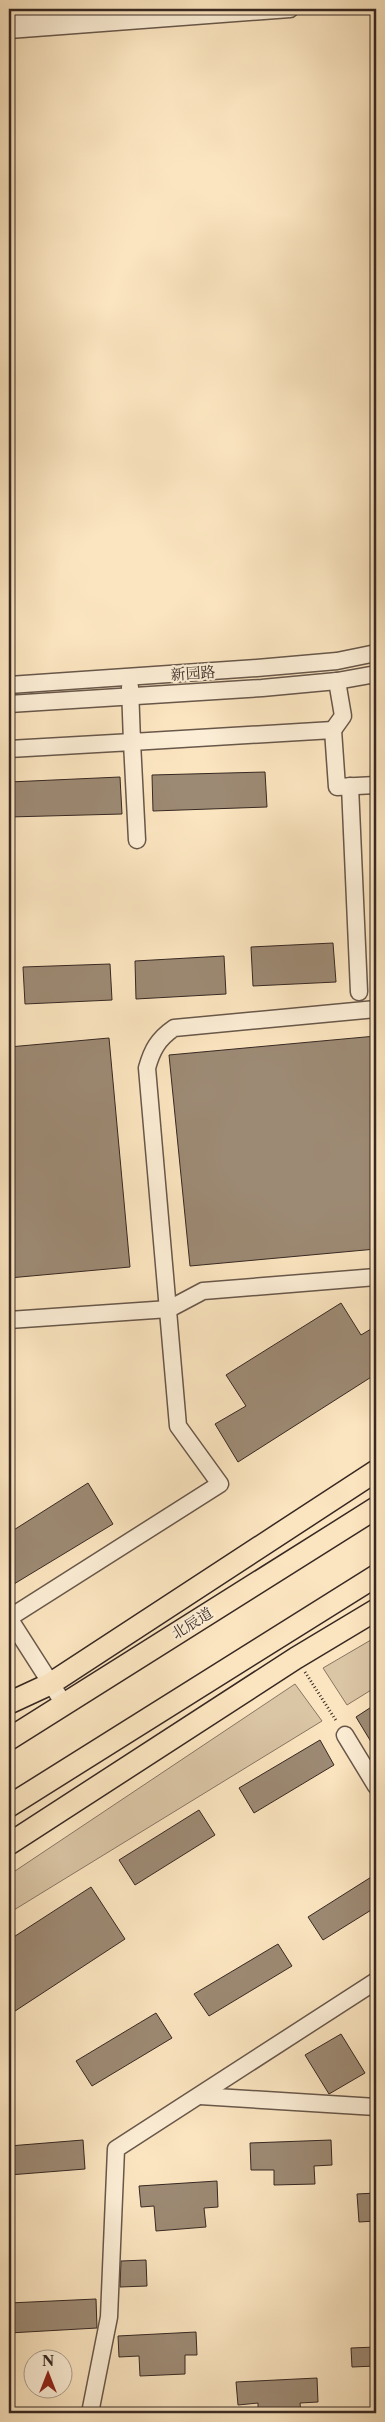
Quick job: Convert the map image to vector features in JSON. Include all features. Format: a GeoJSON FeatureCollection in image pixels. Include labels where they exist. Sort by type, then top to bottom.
{"type":"FeatureCollection","features":[{"type":"Feature","properties":{"kind":"main road"},"geometry":{"type":"LineString","coordinates":[[9,1703],[50,1684],[376,1471]]}},
{"type":"Feature","properties":{"kind":"main road","name":"北辰道"},"geometry":{"type":"LineString","coordinates":[[9,1739],[376,1508]]}},
{"type":"Feature","properties":{"kind":"main road"},"geometry":{"type":"LineString","coordinates":[[9,1806],[376,1576]]}},
{"type":"Feature","properties":{"kind":"main road"},"geometry":{"type":"LineString","coordinates":[[9,1844],[296,1658],[376,1610]]}},
{"type":"Feature","properties":{"kind":"street"},"geometry":{"type":"LineString","coordinates":[[101,14],[124,9]]}},
{"type":"Feature","properties":{"kind":"street"},"geometry":{"type":"LineString","coordinates":[[9,18],[290,9]]}},
{"type":"Feature","properties":{"kind":"street"},"geometry":{"type":"LineString","coordinates":[[9,30],[63,16]]}},
{"type":"Feature","properties":{"kind":"street","name":"新园路"},"geometry":{"type":"LineString","coordinates":[[9,685],[295,665],[337,661],[376,653]]}},
{"type":"Feature","properties":{"kind":"street","name":"新园路"},"geometry":{"type":"LineString","coordinates":[[9,704],[337,681],[376,674]]}},
{"type":"Feature","properties":{"kind":"street"},"geometry":{"type":"LineString","coordinates":[[130,677],[137,840]]}},
{"type":"Feature","properties":{"kind":"street"},"geometry":{"type":"LineString","coordinates":[[337,681],[342,716],[333,730],[337,787],[376,784]]}},
{"type":"Feature","properties":{"kind":"street"},"geometry":{"type":"LineString","coordinates":[[9,750],[333,730]]}},
{"type":"Feature","properties":{"kind":"street"},"geometry":{"type":"LineString","coordinates":[[350,786],[359,992]]}},
{"type":"Feature","properties":{"kind":"street"},"geometry":{"type":"LineString","coordinates":[[64,1704],[10,1618],[220,1484],[178,1426],[147,1068],[152,1051],[161,1037],[174,1028],[376,1009]]}},
{"type":"Feature","properties":{"kind":"street"},"geometry":{"type":"LineString","coordinates":[[9,1320],[169,1309],[203,1291],[376,1277]]}},
{"type":"Feature","properties":{"kind":"street"},"geometry":{"type":"LineString","coordinates":[[345,1735],[376,1786]]}},
{"type":"Feature","properties":{"kind":"street"},"geometry":{"type":"LineString","coordinates":[[90,2413],[109,2317],[116,2149],[376,1981]]}},
{"type":"Feature","properties":{"kind":"street"},"geometry":{"type":"LineString","coordinates":[[200,2096],[376,2107]]}},
{"type":"Feature","properties":{"kind":"path"},"geometry":{"type":"LineString","coordinates":[[296,1658],[345,1735]]}},
{"type":"Feature","properties":{"kind":"shaded area"},"geometry":{"type":"Polygon","coordinates":[[[376,1637],[376,1687],[347,1705],[323,1668],[376,1637]]]}},
{"type":"Feature","properties":{"kind":"shaded area"},"geometry":{"type":"Polygon","coordinates":[[[295,1684],[322,1721],[9,1913],[9,1875],[295,1684]]]}},
{"type":"Feature","properties":{"kind":"building"},"geometry":{"type":"Polygon","coordinates":[[[265,772],[267,807],[153,811],[152,775],[265,772]]]}},
{"type":"Feature","properties":{"kind":"building"},"geometry":{"type":"Polygon","coordinates":[[[120,777],[122,814],[9,817],[9,782],[120,777]]]}},
{"type":"Feature","properties":{"kind":"building"},"geometry":{"type":"Polygon","coordinates":[[[333,943],[336,982],[253,986],[251,947],[333,943]]]}},
{"type":"Feature","properties":{"kind":"building"},"geometry":{"type":"Polygon","coordinates":[[[224,956],[226,994],[136,999],[135,961],[224,956]]]}},
{"type":"Feature","properties":{"kind":"building"},"geometry":{"type":"Polygon","coordinates":[[[110,964],[112,1000],[25,1004],[23,967],[110,964]]]}},
{"type":"Feature","properties":{"kind":"building"},"geometry":{"type":"Polygon","coordinates":[[[376,1036],[376,1249],[190,1266],[169,1055],[376,1036]]]}},
{"type":"Feature","properties":{"kind":"building"},"geometry":{"type":"Polygon","coordinates":[[[109,1038],[130,1267],[9,1278],[9,1047],[109,1038]]]}},
{"type":"Feature","properties":{"kind":"building"},"geometry":{"type":"Polygon","coordinates":[[[341,1303],[361,1335],[376,1326],[376,1374],[238,1462],[215,1424],[246,1406],[226,1375],[341,1303]]]}},
{"type":"Feature","properties":{"kind":"building"},"geometry":{"type":"Polygon","coordinates":[[[88,1483],[113,1524],[9,1587],[9,1533],[88,1483]]]}},
{"type":"Feature","properties":{"kind":"building"},"geometry":{"type":"Polygon","coordinates":[[[376,1704],[376,1750],[356,1717],[376,1704]]]}},
{"type":"Feature","properties":{"kind":"building"},"geometry":{"type":"Polygon","coordinates":[[[320,1740],[334,1765],[254,1813],[239,1788],[320,1740]]]}},
{"type":"Feature","properties":{"kind":"building"},"geometry":{"type":"Polygon","coordinates":[[[199,1810],[215,1835],[135,1885],[119,1860],[199,1810]]]}},
{"type":"Feature","properties":{"kind":"building"},"geometry":{"type":"Polygon","coordinates":[[[376,1874],[376,1907],[323,1940],[308,1917],[376,1874]]]}},
{"type":"Feature","properties":{"kind":"building"},"geometry":{"type":"Polygon","coordinates":[[[91,1887],[125,1939],[9,2015],[9,1940],[91,1887]]]}},
{"type":"Feature","properties":{"kind":"building"},"geometry":{"type":"Polygon","coordinates":[[[278,1944],[292,1966],[209,2016],[194,1994],[278,1944]]]}},
{"type":"Feature","properties":{"kind":"building"},"geometry":{"type":"Polygon","coordinates":[[[156,2013],[172,2038],[92,2086],[76,2061],[156,2013]]]}},
{"type":"Feature","properties":{"kind":"building"},"geometry":{"type":"Polygon","coordinates":[[[341,2034],[365,2073],[329,2094],[305,2055],[341,2034]]]}},
{"type":"Feature","properties":{"kind":"building"},"geometry":{"type":"Polygon","coordinates":[[[83,2140],[85,2169],[9,2175],[9,2146],[83,2140]]]}},
{"type":"Feature","properties":{"kind":"building"},"geometry":{"type":"Polygon","coordinates":[[[331,2140],[332,2165],[314,2166],[315,2184],[274,2185],[274,2170],[251,2170],[250,2143],[331,2140]]]}},
{"type":"Feature","properties":{"kind":"building"},"geometry":{"type":"Polygon","coordinates":[[[217,2181],[218,2207],[204,2208],[206,2227],[156,2231],[154,2206],[141,2207],[139,2186],[217,2181]]]}},
{"type":"Feature","properties":{"kind":"building"},"geometry":{"type":"Polygon","coordinates":[[[376,2193],[376,2221],[359,2222],[357,2194],[376,2193]]]}},
{"type":"Feature","properties":{"kind":"building"},"geometry":{"type":"Polygon","coordinates":[[[146,2260],[147,2286],[120,2287],[121,2261],[146,2260]]]}},
{"type":"Feature","properties":{"kind":"building"},"geometry":{"type":"Polygon","coordinates":[[[96,2299],[97,2328],[9,2333],[9,2303],[96,2299]]]}},
{"type":"Feature","properties":{"kind":"building"},"geometry":{"type":"Polygon","coordinates":[[[196,2332],[197,2355],[185,2355],[185,2374],[140,2376],[139,2356],[119,2357],[118,2336],[196,2332]]]}},
{"type":"Feature","properties":{"kind":"building"},"geometry":{"type":"Polygon","coordinates":[[[376,2347],[376,2366],[352,2367],[351,2348],[376,2347]]]}},
{"type":"Feature","properties":{"kind":"building"},"geometry":{"type":"Polygon","coordinates":[[[317,2378],[318,2402],[300,2403],[301,2413],[258,2413],[258,2403],[238,2405],[236,2382],[317,2378]]]}}]}
